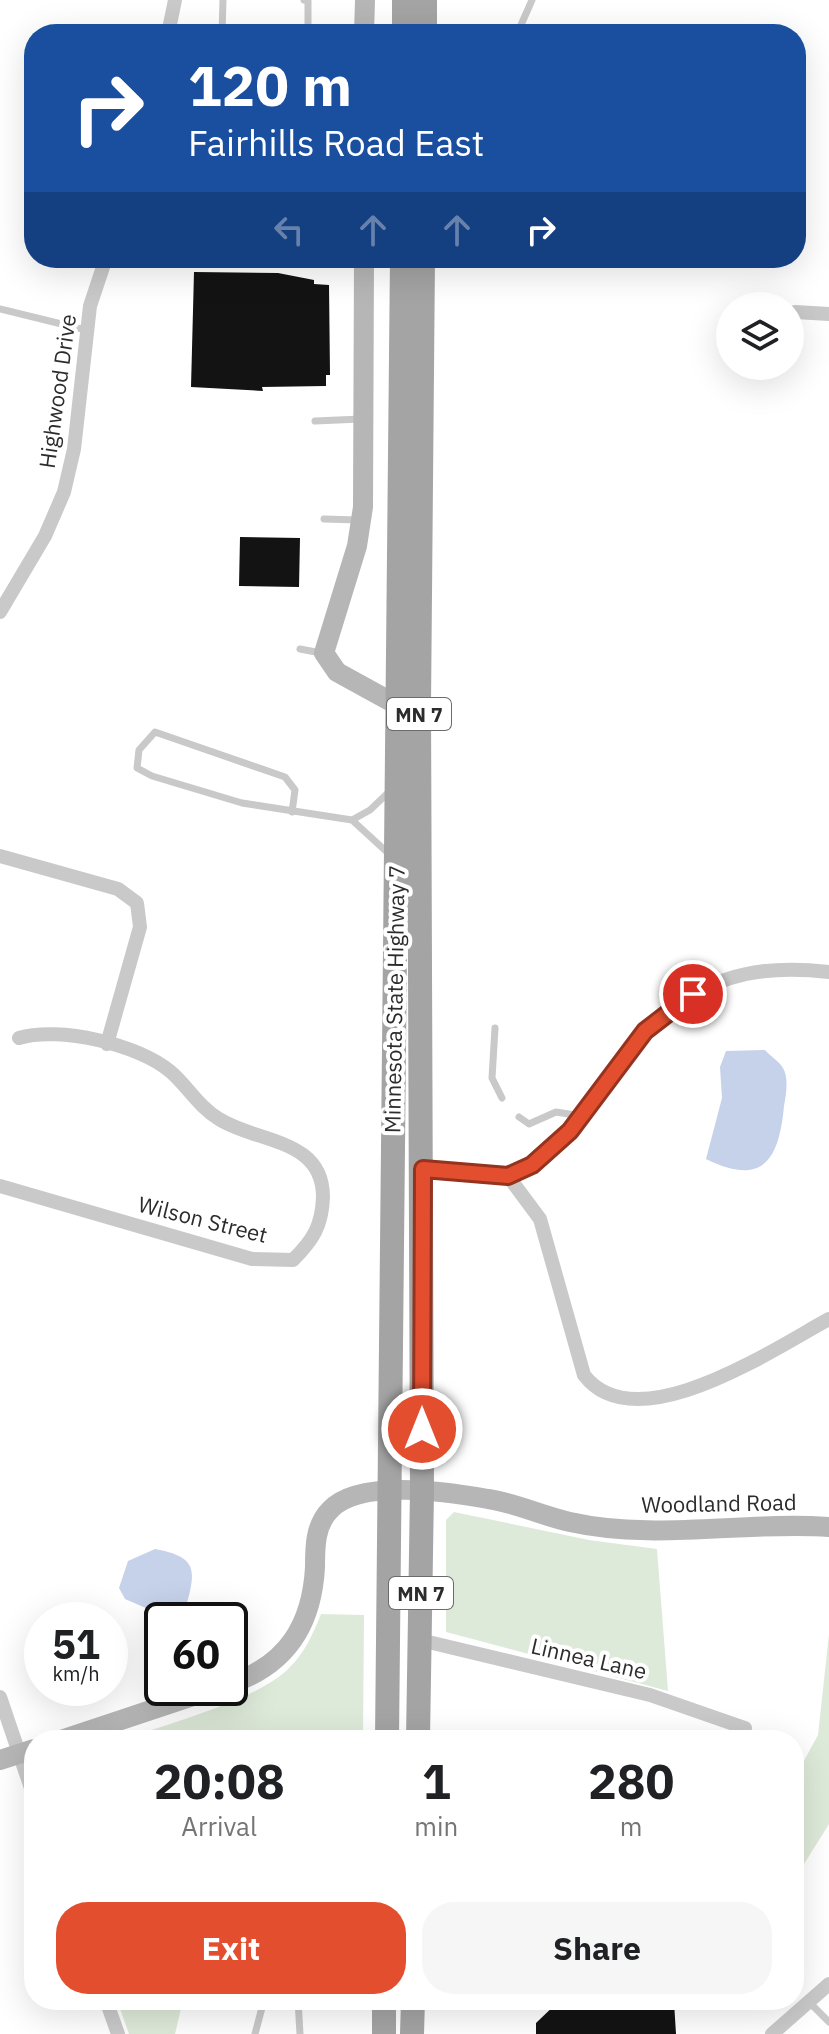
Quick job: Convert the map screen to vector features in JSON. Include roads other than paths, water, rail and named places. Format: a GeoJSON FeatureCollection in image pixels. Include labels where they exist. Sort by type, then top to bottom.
{"type":"FeatureCollection","features":[{"type":"Feature","properties":{"kind":"main road"},"geometry":{"type":"LineString","coordinates":[[404,0],[404,24]]}},
{"type":"Feature","properties":{"kind":"main road"},"geometry":{"type":"LineString","coordinates":[[425,0],[425,24]]}},
{"type":"Feature","properties":{"kind":"main road","name":"Minnesota State Highway 7"},"geometry":{"type":"LineString","coordinates":[[387,1730],[397,705],[419,268]]}},
{"type":"Feature","properties":{"kind":"main road","name":"Minnesota State Highway 7"},"geometry":{"type":"LineString","coordinates":[[418,1730],[423,1169],[419,268]]}},
{"type":"Feature","properties":{"kind":"main road"},"geometry":{"type":"LineString","coordinates":[[384,2010],[384,2034]]}},
{"type":"Feature","properties":{"kind":"main road"},"geometry":{"type":"LineString","coordinates":[[412,2034],[413,2010]]}},
{"type":"Feature","properties":{"kind":"street"},"geometry":{"type":"LineString","coordinates":[[170,24],[175,0]]}},
{"type":"Feature","properties":{"kind":"street"},"geometry":{"type":"LineString","coordinates":[[364,24],[365,0]]}},
{"type":"Feature","properties":{"kind":"street","name":"Highwood Drive"},"geometry":{"type":"LineString","coordinates":[[0,612],[45,536],[64,492],[74,449],[86,330],[103,268]]}},
{"type":"Feature","properties":{"kind":"street"},"geometry":{"type":"LineString","coordinates":[[364,268],[361,520],[357,546],[324,653],[337,672],[397,705]]}},
{"type":"Feature","properties":{"kind":"street"},"geometry":{"type":"LineString","coordinates":[[804,313],[829,314]]}},
{"type":"Feature","properties":{"kind":"street"},"geometry":{"type":"LineString","coordinates":[[0,856],[118,889],[137,903],[140,927],[107,1044]]}},
{"type":"Feature","properties":{"kind":"street"},"geometry":{"type":"LineString","coordinates":[[423,1169],[508,1176],[532,1165],[553,1149],[581,1116],[645,1031],[693,994],[720,981],[757,971],[796,968],[829,972]]}},
{"type":"Feature","properties":{"kind":"street","name":"Wilson Street"},"geometry":{"type":"LineString","coordinates":[[0,1186],[252,1259],[293,1260],[313,1240],[322,1220],[323,1184],[312,1161],[281,1142],[218,1119],[170,1072],[152,1059],[107,1044],[51,1032],[19,1038]]}},
{"type":"Feature","properties":{"kind":"street"},"geometry":{"type":"LineString","coordinates":[[508,1176],[540,1219],[584,1375],[593,1387],[606,1394],[650,1397],[707,1384],[829,1319]]}},
{"type":"Feature","properties":{"kind":"street","name":"Woodland Road"},"geometry":{"type":"LineString","coordinates":[[248,1678],[277,1660],[296,1638],[312,1599],[319,1527],[331,1508],[349,1497],[388,1491],[422,1491],[490,1499],[571,1523],[665,1532],[748,1526],[829,1527]]}},
{"type":"Feature","properties":{"kind":"street","name":"Linnea Lane"},"geometry":{"type":"LineString","coordinates":[[420,1640],[650,1695],[745,1728]]}},
{"type":"Feature","properties":{"kind":"street"},"geometry":{"type":"LineString","coordinates":[[0,1697],[18,1754]]}},
{"type":"Feature","properties":{"kind":"street"},"geometry":{"type":"LineString","coordinates":[[91,1730],[163,1706]]}},
{"type":"Feature","properties":{"kind":"street"},"geometry":{"type":"LineString","coordinates":[[804,2004],[829,1984]]}},
{"type":"Feature","properties":{"kind":"street"},"geometry":{"type":"LineString","coordinates":[[110,2010],[118,2034]]}},
{"type":"Feature","properties":{"kind":"street"},"geometry":{"type":"LineString","coordinates":[[772,2034],[797,2010]]}},
{"type":"Feature","properties":{"kind":"lane"},"geometry":{"type":"LineString","coordinates":[[222,24],[223,0]]}},
{"type":"Feature","properties":{"kind":"lane"},"geometry":{"type":"LineString","coordinates":[[304,0],[308,1],[308,24]]}},
{"type":"Feature","properties":{"kind":"lane"},"geometry":{"type":"LineString","coordinates":[[521,24],[532,0]]}},
{"type":"Feature","properties":{"kind":"lane"},"geometry":{"type":"LineString","coordinates":[[0,309],[86,330]]}},
{"type":"Feature","properties":{"kind":"lane"},"geometry":{"type":"LineString","coordinates":[[315,421],[363,419]]}},
{"type":"Feature","properties":{"kind":"lane"},"geometry":{"type":"LineString","coordinates":[[324,519],[361,520]]}},
{"type":"Feature","properties":{"kind":"lane"},"geometry":{"type":"LineString","coordinates":[[300,649],[324,653]]}},
{"type":"Feature","properties":{"kind":"lane"},"geometry":{"type":"LineString","coordinates":[[292,812],[295,790],[285,777],[155,732],[139,750],[137,768],[152,776],[242,803],[292,812],[352,820],[381,844],[396,865]]}},
{"type":"Feature","properties":{"kind":"lane"},"geometry":{"type":"LineString","coordinates":[[352,820],[370,810],[397,785]]}},
{"type":"Feature","properties":{"kind":"lane"},"geometry":{"type":"LineString","coordinates":[[495,1028],[492,1078],[502,1098]]}},
{"type":"Feature","properties":{"kind":"lane"},"geometry":{"type":"LineString","coordinates":[[519,1117],[535,1124],[556,1112],[581,1116]]}},
{"type":"Feature","properties":{"kind":"lane"},"geometry":{"type":"LineString","coordinates":[[807,2001],[829,2022]]}},
{"type":"Feature","properties":{"kind":"lane"},"geometry":{"type":"LineString","coordinates":[[255,2034],[261,2010]]}},
{"type":"Feature","properties":{"kind":"lane"},"geometry":{"type":"LineString","coordinates":[[299,2010],[300,2034]]}},
{"type":"Feature","properties":{"kind":"water"},"geometry":{"type":"Polygon","coordinates":[[[765,1050],[782,1066],[786,1082],[782,1125],[772,1154],[754,1169],[742,1170],[706,1159],[722,1098],[720,1067],[726,1051],[765,1050]]]}},
{"type":"Feature","properties":{"kind":"water"},"geometry":{"type":"Polygon","coordinates":[[[155,1549],[180,1556],[191,1568],[187,1602],[144,1602],[144,1607],[125,1599],[119,1588],[128,1561],[155,1549]]]}}]}
